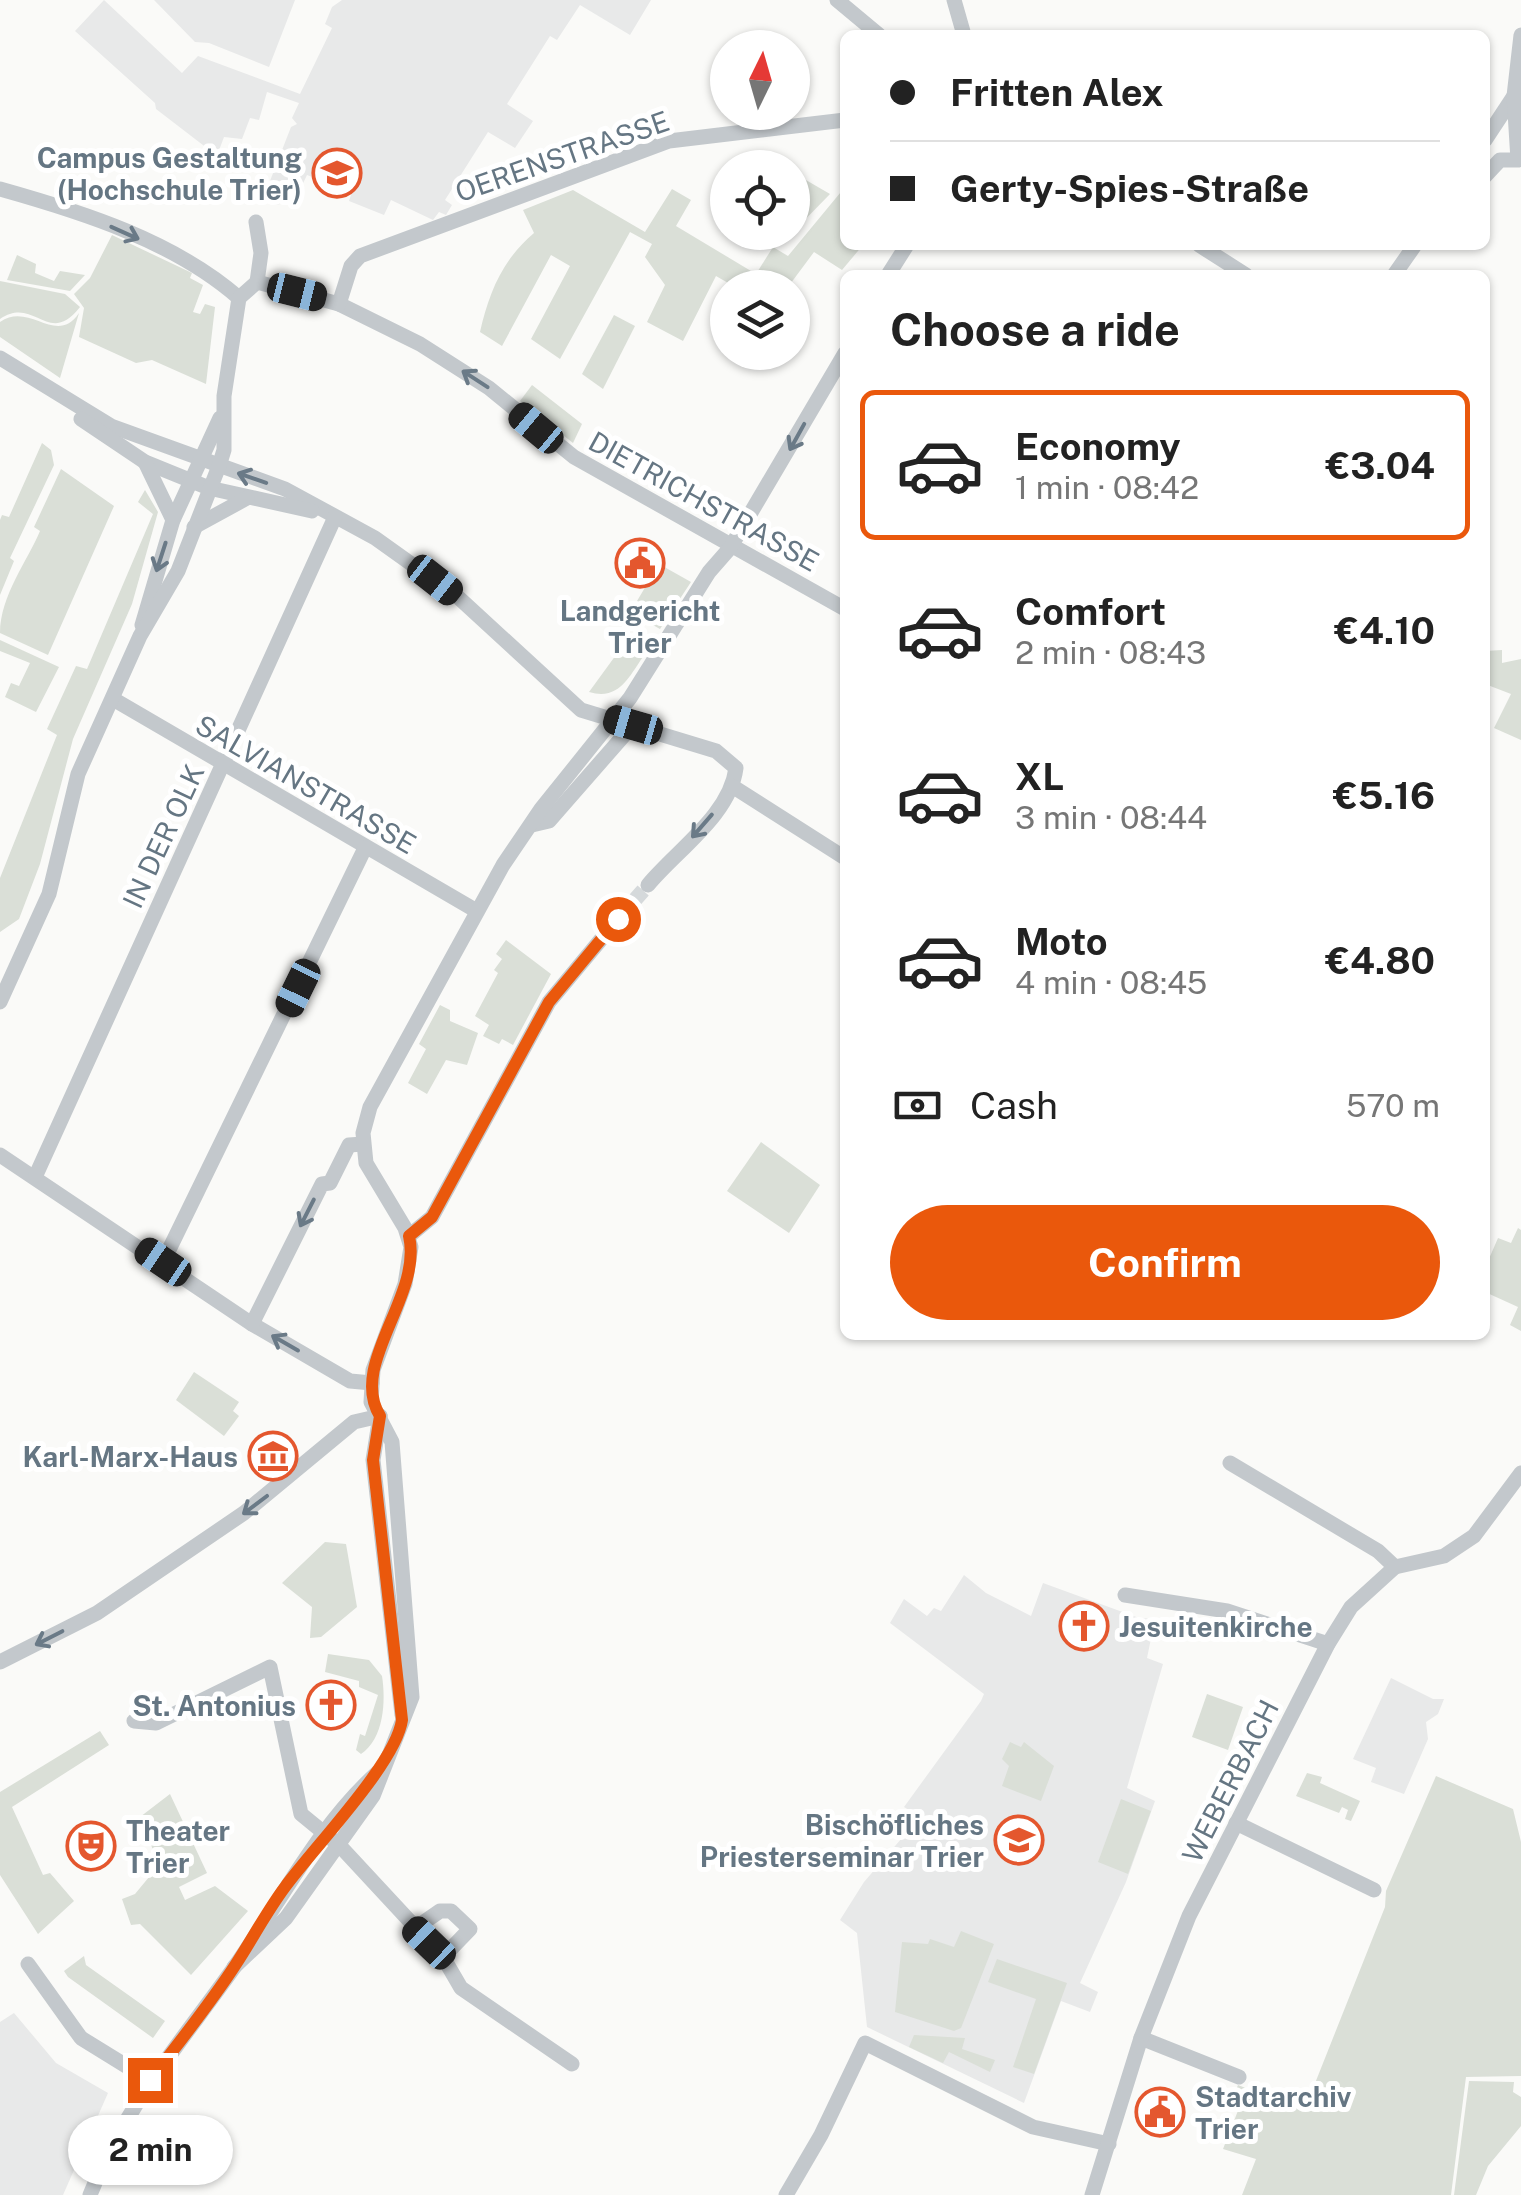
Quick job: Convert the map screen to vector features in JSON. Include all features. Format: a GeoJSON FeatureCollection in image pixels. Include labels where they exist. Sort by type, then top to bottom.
{"type":"FeatureCollection","features":[{"type":"Feature","properties":{"kind":"street"},"geometry":{"type":"LineString","coordinates":[[836,0],[873,30]]}},
{"type":"Feature","properties":{"kind":"street"},"geometry":{"type":"LineString","coordinates":[[954,0],[963,30]]}},
{"type":"Feature","properties":{"kind":"street"},"geometry":{"type":"LineString","coordinates":[[1490,171],[1500,160],[1518,160],[1514,96],[1521,36]]}},
{"type":"Feature","properties":{"kind":"street"},"geometry":{"type":"LineString","coordinates":[[1490,132],[1514,96]]}},
{"type":"Feature","properties":{"kind":"street","name":"OERENSTRASSE"},"geometry":{"type":"LineString","coordinates":[[339,304],[351,266],[360,256],[669,141],[840,121]]}},
{"type":"Feature","properties":{"kind":"street"},"geometry":{"type":"LineString","coordinates":[[0,189],[80,214],[161,248],[213,275],[239,298]]}},
{"type":"Feature","properties":{"kind":"street"},"geometry":{"type":"LineString","coordinates":[[0,1002],[43,912],[73,789],[140,636],[178,571],[219,466],[224,450],[222,415],[239,298],[257,282],[261,253],[256,222]]}},
{"type":"Feature","properties":{"kind":"street"},"geometry":{"type":"LineString","coordinates":[[1206,250],[1238,270]]}},
{"type":"Feature","properties":{"kind":"street","name":"DIETRICHSTRASSE"},"geometry":{"type":"LineString","coordinates":[[257,282],[339,304],[455,366],[562,449],[730,548],[840,606]]}},
{"type":"Feature","properties":{"kind":"street"},"geometry":{"type":"LineString","coordinates":[[0,358],[112,426],[285,489],[374,538],[447,589],[582,710],[716,752],[736,768],[732,786],[696,836],[648,885]]}},
{"type":"Feature","properties":{"kind":"street"},"geometry":{"type":"LineString","coordinates":[[234,1968],[286,1918],[340,1846],[373,1796],[402,1720],[373,1460],[380,1416],[371,1402],[372,1383],[406,1284],[412,1254],[409,1236],[366,1162],[362,1144],[365,1123],[384,1078],[475,910],[532,825],[635,690],[720,555],[730,548],[840,361]]}},
{"type":"Feature","properties":{"kind":"street"},"geometry":{"type":"LineString","coordinates":[[42,386],[68,412],[145,462],[210,488],[336,517]]}},
{"type":"Feature","properties":{"kind":"street"},"geometry":{"type":"LineString","coordinates":[[140,636],[173,520],[222,415]]}},
{"type":"Feature","properties":{"kind":"street"},"geometry":{"type":"LineString","coordinates":[[145,462],[173,520]]}},
{"type":"Feature","properties":{"kind":"street"},"geometry":{"type":"LineString","coordinates":[[194,527],[248,498]]}},
{"type":"Feature","properties":{"kind":"street","name":"IN DER OLK"},"geometry":{"type":"LineString","coordinates":[[36,1175],[336,517]]}},
{"type":"Feature","properties":{"kind":"street","name":"SALVIANSTRASSE"},"geometry":{"type":"LineString","coordinates":[[113,699],[475,910]]}},
{"type":"Feature","properties":{"kind":"street"},"geometry":{"type":"LineString","coordinates":[[532,825],[549,820],[633,725]]}},
{"type":"Feature","properties":{"kind":"street"},"geometry":{"type":"LineString","coordinates":[[732,786],[840,855]]}},
{"type":"Feature","properties":{"kind":"street"},"geometry":{"type":"LineString","coordinates":[[163,1262],[365,848]]}},
{"type":"Feature","properties":{"kind":"street"},"geometry":{"type":"LineString","coordinates":[[409,1236],[432,1217],[558,988],[618,919]]}},
{"type":"Feature","properties":{"kind":"street"},"geometry":{"type":"LineString","coordinates":[[252,1324],[322,1184],[330,1183],[349,1145],[362,1144]]}},
{"type":"Feature","properties":{"kind":"street"},"geometry":{"type":"LineString","coordinates":[[0,1155],[36,1175],[252,1324],[350,1381],[372,1383]]}},
{"type":"Feature","properties":{"kind":"street"},"geometry":{"type":"LineString","coordinates":[[0,1662],[97,1614],[258,1503],[354,1422],[380,1416]]}},
{"type":"Feature","properties":{"kind":"street"},"geometry":{"type":"LineString","coordinates":[[1230,1463],[1378,1550],[1396,1567],[1458,1550],[1474,1536],[1520,1474],[1507,1462]]}},
{"type":"Feature","properties":{"kind":"street","name":"WEBERBACH"},"geometry":{"type":"LineString","coordinates":[[1092,2195],[1141,2038],[1188,1916],[1328,1644],[1351,1607],[1396,1567]]}},
{"type":"Feature","properties":{"kind":"street"},"geometry":{"type":"LineString","coordinates":[[1125,1595],[1227,1611],[1328,1644]]}},
{"type":"Feature","properties":{"kind":"street"},"geometry":{"type":"LineString","coordinates":[[134,1721],[156,1723],[270,1667],[300,1814],[340,1846],[443,1957],[461,1988],[572,2064]]}},
{"type":"Feature","properties":{"kind":"street"},"geometry":{"type":"LineString","coordinates":[[90,2195],[129,2109],[234,1968],[284,1888],[361,1788],[381,1769]]}},
{"type":"Feature","properties":{"kind":"street"},"geometry":{"type":"LineString","coordinates":[[1236,1823],[1374,1890]]}},
{"type":"Feature","properties":{"kind":"street"},"geometry":{"type":"LineString","coordinates":[[414,1929],[440,1911],[461,1918],[470,1929],[443,1957]]}},
{"type":"Feature","properties":{"kind":"street"},"geometry":{"type":"LineString","coordinates":[[28,1964],[81,2038],[150,2080]]}},
{"type":"Feature","properties":{"kind":"street"},"geometry":{"type":"LineString","coordinates":[[1141,2038],[1240,2077]]}},
{"type":"Feature","properties":{"kind":"street"},"geometry":{"type":"LineString","coordinates":[[786,2195],[819,2139],[865,2043],[1033,2128],[1109,2144]]}},
{"type":"Feature","properties":{"kind":"shaded area"},"geometry":{"type":"Polygon","coordinates":[[[104,0],[182,73],[198,56],[300,94],[332,28],[325,24],[332,7],[342,0],[651,0],[630,35],[580,5],[557,40],[550,36],[507,104],[533,121],[515,148],[488,132],[445,200],[452,205],[446,215],[439,212],[433,220],[391,200],[384,215],[349,201],[352,192],[307,175],[294,202],[274,205],[267,195],[268,186],[291,127],[297,124],[292,118],[299,103],[267,92],[259,120],[250,118],[242,139],[224,137],[218,153],[212,152],[156,109],[155,103],[75,31],[104,0]]]}},
{"type":"Feature","properties":{"kind":"shaded area"},"geometry":{"type":"Polygon","coordinates":[[[154,0],[295,0],[269,67],[209,43],[195,42],[154,0]]]}},
{"type":"Feature","properties":{"kind":"shaded area"},"geometry":{"type":"Polygon","coordinates":[[[810,182],[830,194],[810,214],[810,182]]]}},
{"type":"Feature","properties":{"kind":"shaded area"},"geometry":{"type":"Polygon","coordinates":[[[672,189],[691,200],[676,226],[710,250],[749,270],[710,270],[710,288],[683,341],[647,322],[665,285],[645,257],[652,244],[630,232],[560,359],[531,339],[570,266],[551,255],[502,346],[480,332],[498,278],[513,254],[534,233],[523,210],[573,190],[645,232],[672,189]]]}},
{"type":"Feature","properties":{"kind":"shaded area"},"geometry":{"type":"Polygon","coordinates":[[[840,193],[840,250],[859,250],[842,270],[814,252],[801,270],[759,270],[771,250],[788,256],[793,250],[810,250],[810,229],[840,193]]]}},
{"type":"Feature","properties":{"kind":"shaded area"},"geometry":{"type":"Polygon","coordinates":[[[112,235],[192,273],[190,278],[203,285],[193,312],[200,314],[205,304],[215,307],[206,384],[152,360],[136,363],[79,337],[84,308],[74,294],[90,278],[112,235]]]}},
{"type":"Feature","properties":{"kind":"shaded area"},"geometry":{"type":"Polygon","coordinates":[[[17,255],[36,264],[35,273],[54,281],[60,271],[85,275],[70,291],[7,280],[17,255]]]}},
{"type":"Feature","properties":{"kind":"shaded area"},"geometry":{"type":"Polygon","coordinates":[[[0,281],[65,294],[80,307],[59,323],[23,313],[0,319],[0,281]]]}},
{"type":"Feature","properties":{"kind":"shaded area"},"geometry":{"type":"Polygon","coordinates":[[[79,313],[60,378],[0,337],[0,322],[11,317],[61,326],[79,313]]]}},
{"type":"Feature","properties":{"kind":"shaded area"},"geometry":{"type":"Polygon","coordinates":[[[614,315],[635,326],[603,389],[582,374],[614,315]]]}},
{"type":"Feature","properties":{"kind":"shaded area"},"geometry":{"type":"Polygon","coordinates":[[[532,385],[582,424],[573,443],[520,401],[532,385]]]}},
{"type":"Feature","properties":{"kind":"shaded area"},"geometry":{"type":"Polygon","coordinates":[[[42,443],[51,450],[54,465],[10,558],[14,561],[0,595],[0,520],[2,515],[9,517],[42,443]]]}},
{"type":"Feature","properties":{"kind":"shaded area"},"geometry":{"type":"Polygon","coordinates":[[[61,469],[114,506],[48,655],[0,633],[9,592],[40,531],[34,527],[61,469]]]}},
{"type":"Feature","properties":{"kind":"shaded area"},"geometry":{"type":"Polygon","coordinates":[[[145,490],[158,512],[132,604],[73,739],[40,864],[19,919],[0,932],[0,878],[57,735],[47,729],[76,666],[87,669],[153,514],[138,502],[145,490]]]}},
{"type":"Feature","properties":{"kind":"shaded area"},"geometry":{"type":"Polygon","coordinates":[[[659,564],[691,582],[660,629],[642,619],[649,608],[637,601],[659,564]]]}},
{"type":"Feature","properties":{"kind":"shaded area"},"geometry":{"type":"Polygon","coordinates":[[[632,633],[639,637],[633,647],[645,654],[623,685],[609,693],[589,692],[632,633]]]}},
{"type":"Feature","properties":{"kind":"shaded area"},"geometry":{"type":"Polygon","coordinates":[[[0,640],[59,667],[36,712],[5,697],[11,683],[19,686],[30,663],[0,651],[0,640]]]}},
{"type":"Feature","properties":{"kind":"shaded area"},"geometry":{"type":"Polygon","coordinates":[[[1502,650],[1502,663],[1521,659],[1521,740],[1494,728],[1511,694],[1490,686],[1490,651],[1502,650]]]}},
{"type":"Feature","properties":{"kind":"shaded area"},"geometry":{"type":"Polygon","coordinates":[[[506,940],[551,974],[513,1045],[502,1039],[499,1044],[483,1036],[489,1025],[475,1016],[498,973],[494,970],[502,959],[496,954],[506,940]]]}},
{"type":"Feature","properties":{"kind":"shaded area"},"geometry":{"type":"Polygon","coordinates":[[[440,1005],[450,1010],[450,1021],[478,1033],[467,1065],[446,1060],[427,1094],[408,1083],[426,1049],[419,1044],[440,1005]]]}},
{"type":"Feature","properties":{"kind":"shaded area"},"geometry":{"type":"Polygon","coordinates":[[[761,1142],[820,1185],[789,1233],[727,1191],[761,1142]]]}},
{"type":"Feature","properties":{"kind":"shaded area"},"geometry":{"type":"Polygon","coordinates":[[[1518,1228],[1521,1331],[1510,1325],[1518,1307],[1490,1294],[1490,1256],[1498,1238],[1511,1243],[1518,1228]]]}},
{"type":"Feature","properties":{"kind":"shaded area"},"geometry":{"type":"Polygon","coordinates":[[[194,1372],[239,1402],[233,1411],[239,1416],[224,1436],[176,1400],[194,1372]]]}},
{"type":"Feature","properties":{"kind":"shaded area"},"geometry":{"type":"Polygon","coordinates":[[[325,1542],[346,1544],[357,1607],[321,1637],[310,1638],[312,1607],[282,1583],[325,1542]]]}},
{"type":"Feature","properties":{"kind":"shaded area","name":"Bischöfliches Priesterseminar Trier"},"geometry":{"type":"Polygon","coordinates":[[[964,1575],[986,1593],[1031,1616],[1043,1583],[1139,1618],[1155,1619],[1147,1658],[1163,1664],[1127,1788],[1155,1801],[1126,1882],[1080,1983],[1098,1992],[1090,2012],[1061,2001],[1024,2103],[867,2027],[857,1933],[840,1920],[864,1882],[920,1817],[904,1807],[984,1694],[890,1623],[904,1599],[927,1616],[934,1608],[941,1611],[964,1575]]]}},
{"type":"Feature","properties":{"kind":"shaded area"},"geometry":{"type":"Polygon","coordinates":[[[328,1654],[369,1660],[382,1676],[384,1697],[379,1729],[361,1754],[356,1750],[360,1734],[365,1736],[378,1695],[359,1687],[359,1681],[325,1672],[328,1654]]]}},
{"type":"Feature","properties":{"kind":"shaded area"},"geometry":{"type":"Polygon","coordinates":[[[1391,1678],[1433,1699],[1444,1699],[1438,1714],[1426,1722],[1428,1739],[1404,1794],[1371,1782],[1376,1768],[1353,1759],[1391,1678]]]}},
{"type":"Feature","properties":{"kind":"shaded area"},"geometry":{"type":"Polygon","coordinates":[[[1207,1694],[1243,1707],[1228,1750],[1192,1737],[1207,1694]]]}},
{"type":"Feature","properties":{"kind":"shaded area"},"geometry":{"type":"Polygon","coordinates":[[[100,1731],[109,1745],[12,1807],[43,1875],[50,1873],[74,1901],[38,1934],[0,1875],[0,1792],[100,1731]]]}},
{"type":"Feature","properties":{"kind":"shaded area"},"geometry":{"type":"Polygon","coordinates":[[[1010,1742],[1021,1747],[1024,1742],[1054,1766],[1041,1801],[1002,1786],[1009,1766],[1002,1759],[1010,1742]]]}},
{"type":"Feature","properties":{"kind":"shaded area"},"geometry":{"type":"Polygon","coordinates":[[[1307,1773],[1322,1777],[1320,1783],[1360,1801],[1351,1821],[1345,1819],[1348,1810],[1342,1807],[1339,1813],[1296,1796],[1307,1773]]]}},
{"type":"Feature","properties":{"kind":"shaded area"},"geometry":{"type":"Polygon","coordinates":[[[1436,1776],[1513,1809],[1521,1842],[1521,2076],[1466,2077],[1451,2195],[1242,2195],[1256,2159],[1223,2149],[1241,2103],[1232,2099],[1238,2085],[1304,2111],[1385,1907],[1386,1891],[1436,1776]]]}},
{"type":"Feature","properties":{"kind":"shaded area"},"geometry":{"type":"Polygon","coordinates":[[[170,1794],[207,1873],[179,1887],[185,1900],[215,1886],[248,1911],[191,1975],[140,1924],[131,1925],[122,1899],[135,1894],[159,1865],[140,1817],[170,1794]]]}},
{"type":"Feature","properties":{"kind":"shaded area"},"geometry":{"type":"Polygon","coordinates":[[[1121,1799],[1151,1811],[1128,1874],[1098,1862],[1121,1799]]]}},
{"type":"Feature","properties":{"kind":"shaded area"},"geometry":{"type":"Polygon","coordinates":[[[961,1931],[994,1944],[961,2028],[954,2031],[895,2012],[902,1942],[928,1944],[930,1939],[954,1947],[961,1931]]]}},
{"type":"Feature","properties":{"kind":"shaded area"},"geometry":{"type":"Polygon","coordinates":[[[84,1956],[86,1965],[165,2021],[153,2038],[68,1977],[64,1971],[84,1956]]]}},
{"type":"Feature","properties":{"kind":"shaded area"},"geometry":{"type":"Polygon","coordinates":[[[997,1959],[1067,1983],[1034,2074],[1013,2067],[1036,1999],[988,1982],[997,1959]]]}},
{"type":"Feature","properties":{"kind":"shaded area"},"geometry":{"type":"Polygon","coordinates":[[[14,2013],[56,2063],[108,2093],[63,2195],[0,2195],[0,2022],[14,2013]]]}},
{"type":"Feature","properties":{"kind":"shaded area"},"geometry":{"type":"Polygon","coordinates":[[[914,2035],[965,2038],[962,2049],[995,2060],[990,2072],[949,2052],[943,2063],[909,2047],[914,2035]]]}},
{"type":"Feature","properties":{"kind":"shaded area"},"geometry":{"type":"Polygon","coordinates":[[[1469,2081],[1514,2082],[1513,2092],[1521,2097],[1521,2126],[1488,2166],[1476,2195],[1454,2195],[1469,2081]]]}},
{"type":"Feature","properties":{"kind":"tunnel"},"geometry":{"type":"LineString","coordinates":[[618,919],[648,885]]}},
{"type":"Feature","properties":{"kind":"place","name":"Campus Gestaltung (Hochschule Trier)"},"geometry":{"type":"Point","coordinates":[337,173]}},
{"type":"Feature","properties":{"kind":"place","name":"Landgericht Trier"},"geometry":{"type":"Point","coordinates":[640,563]}},
{"type":"Feature","properties":{"kind":"place","name":"Karl-Marx-Haus"},"geometry":{"type":"Point","coordinates":[273,1456]}},
{"type":"Feature","properties":{"kind":"place","name":"Jesuitenkirche"},"geometry":{"type":"Point","coordinates":[1084,1626]}},
{"type":"Feature","properties":{"kind":"place","name":"St. Antonius"},"geometry":{"type":"Point","coordinates":[331,1705]}},
{"type":"Feature","properties":{"kind":"place","name":"Bischöfliches Priesterseminar Trier"},"geometry":{"type":"Point","coordinates":[1019,1840]}},
{"type":"Feature","properties":{"kind":"place","name":"Theater Trier"},"geometry":{"type":"Point","coordinates":[91,1846]}},
{"type":"Feature","properties":{"kind":"place","name":"Stadtarchiv Trier"},"geometry":{"type":"Point","coordinates":[1160,2112]}},
{"type":"Feature","properties":{"kind":"route"},"geometry":{"type":"LineString","coordinates":[[150,2080],[234,1968],[284,1888],[361,1788],[381,1769],[396,1742],[402,1720],[373,1460],[380,1416],[371,1402],[373,1370],[406,1284],[412,1254],[409,1236],[432,1217],[484,1116],[558,988],[618,919]]}}]}
